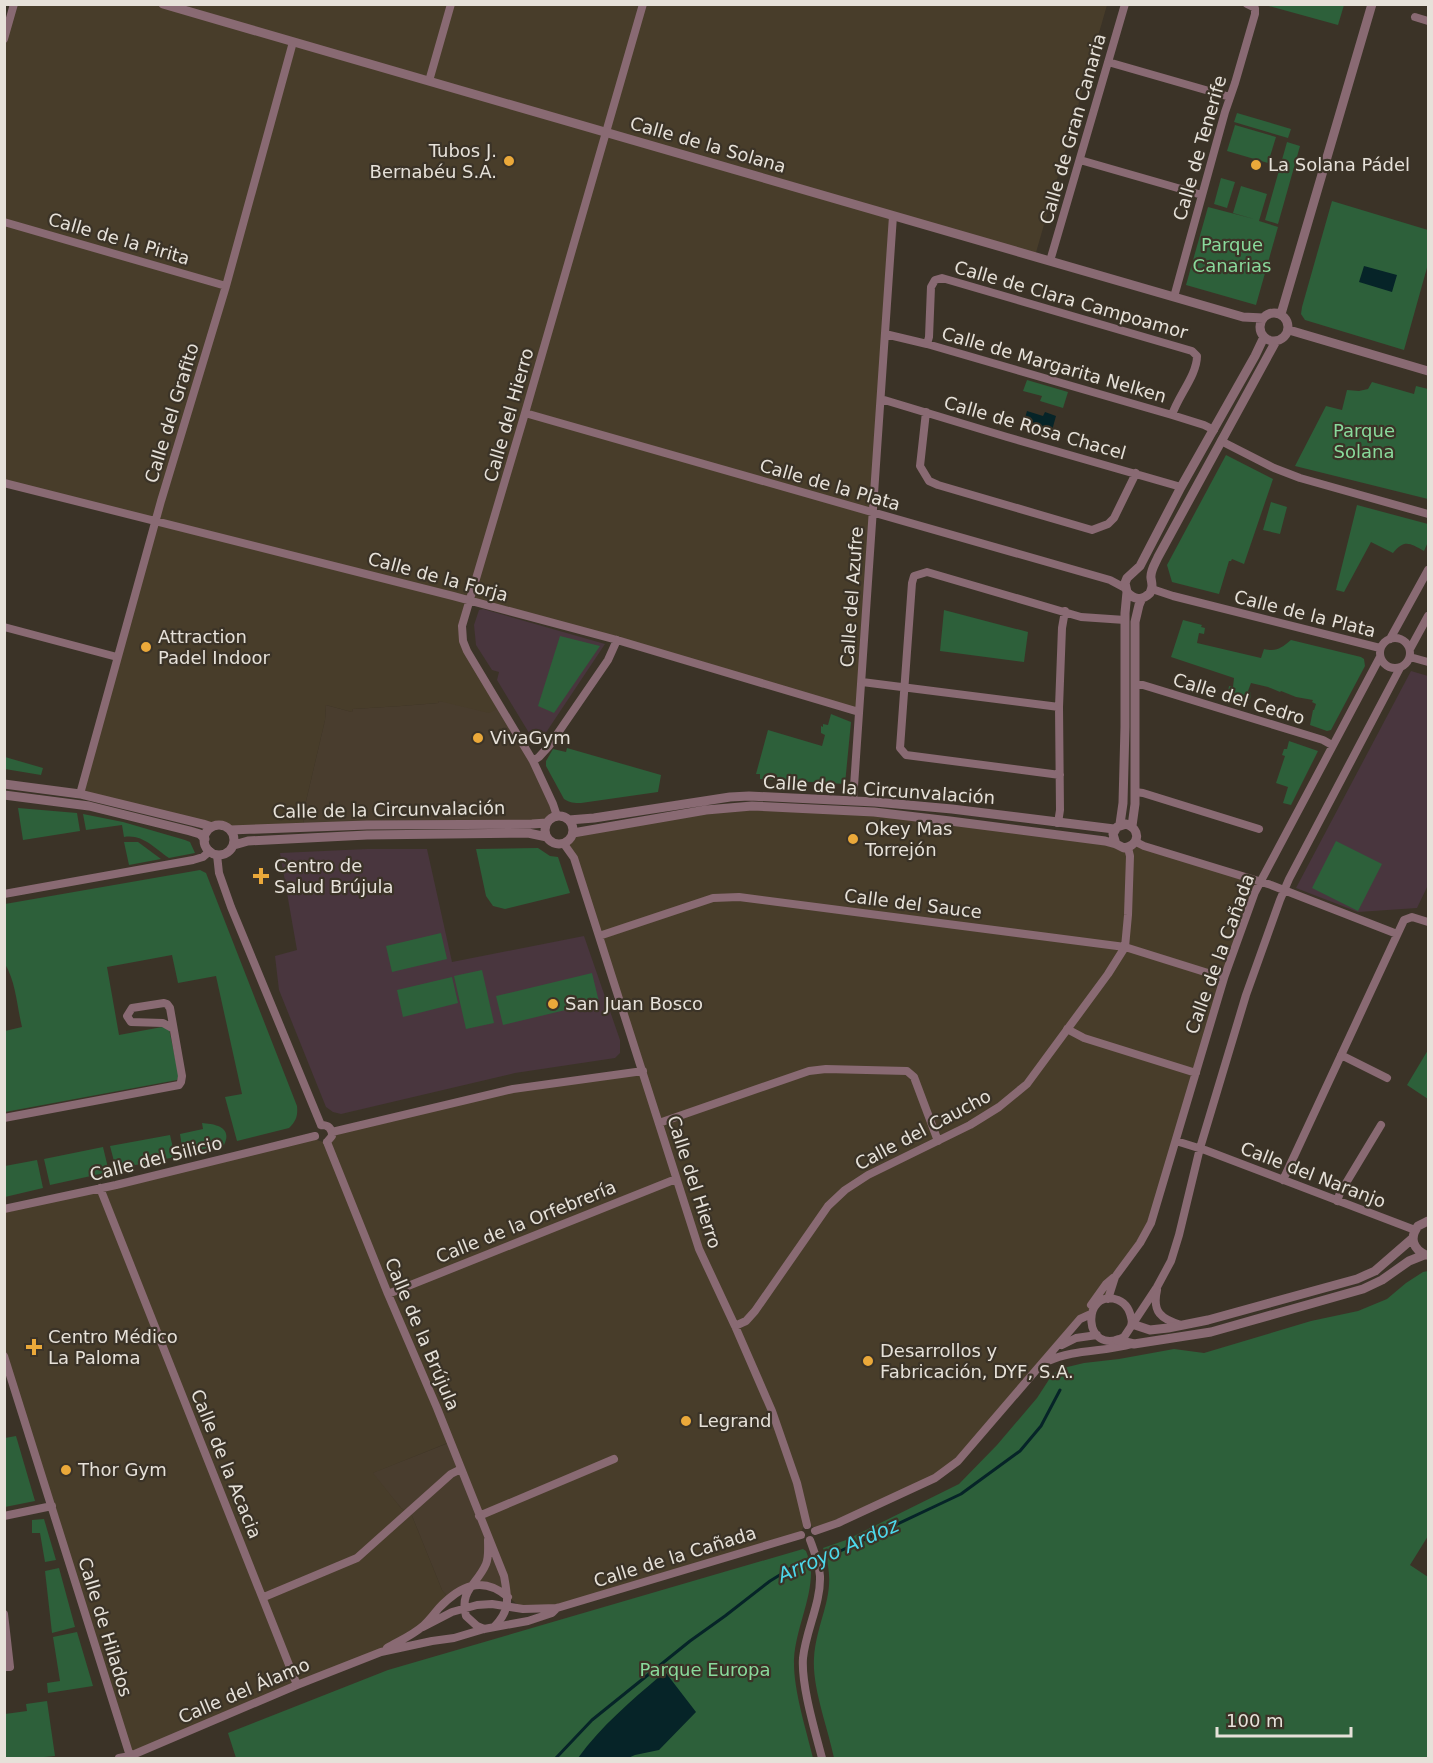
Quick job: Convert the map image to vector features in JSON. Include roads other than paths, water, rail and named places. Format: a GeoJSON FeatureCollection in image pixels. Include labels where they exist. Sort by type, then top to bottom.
{"type":"FeatureCollection","features":[{"type":"Feature","properties":{"kind":"street"},"geometry":{"type":"LineString","coordinates":[[4,39],[14,4]]}},
{"type":"Feature","properties":{"kind":"street","name":"Calle de la Solana"},"geometry":{"type":"LineString","coordinates":[[164,4],[1243,317],[1262,327]]}},
{"type":"Feature","properties":{"kind":"street"},"geometry":{"type":"LineString","coordinates":[[429,81],[451,4]]}},
{"type":"Feature","properties":{"kind":"street","name":"Calle del Hierro"},"geometry":{"type":"LineString","coordinates":[[557,816],[533,761],[473,662],[463,641],[462,626],[643,4]]}},
{"type":"Feature","properties":{"kind":"street","name":"Calle de Gran Canaria"},"geometry":{"type":"LineString","coordinates":[[1050,261],[1125,4]]}},
{"type":"Feature","properties":{"kind":"street"},"geometry":{"type":"LineString","coordinates":[[1281,314],[1372,4]]}},
{"type":"Feature","properties":{"kind":"street","name":"Calle de Tenerife"},"geometry":{"type":"LineString","coordinates":[[1174,297],[1255,14],[1251,6]]}},
{"type":"Feature","properties":{"kind":"street"},"geometry":{"type":"LineString","coordinates":[[1415,17],[1428,21]]}},
{"type":"Feature","properties":{"kind":"street","name":"Calle del Grafito"},"geometry":{"type":"LineString","coordinates":[[80,794],[155,520],[226,286],[293,42]]}},
{"type":"Feature","properties":{"kind":"street"},"geometry":{"type":"LineString","coordinates":[[1108,62],[1230,97]]}},
{"type":"Feature","properties":{"kind":"street"},"geometry":{"type":"LineString","coordinates":[[1080,160],[1202,195]]}},
{"type":"Feature","properties":{"kind":"street","name":"Calle del Azufre"},"geometry":{"type":"LineString","coordinates":[[854,801],[893,216]]}},
{"type":"Feature","properties":{"kind":"street","name":"Calle de la Pirita"},"geometry":{"type":"LineString","coordinates":[[4,222],[226,286]]}},
{"type":"Feature","properties":{"kind":"street","name":"Calle de Clara Campoamor"},"geometry":{"type":"LineString","coordinates":[[927,344],[931,287],[935,280],[942,278],[1192,351],[1197,356],[1197,364],[1174,406],[1172,415]]}},
{"type":"Feature","properties":{"kind":"street"},"geometry":{"type":"LineString","coordinates":[[1126,590],[1131,597],[1142,598],[1147,596],[1152,589],[1152,569],[1276,341],[1286,335],[1289,324],[1281,314],[1271,313],[1262,327],[1255,356],[1181,487],[1140,566],[1127,578],[1126,590],[1125,620],[1123,790],[1117,827],[1113,834],[1116,844],[1120,847],[1144,846],[1260,882],[1397,934]]}},
{"type":"Feature","properties":{"kind":"street"},"geometry":{"type":"LineString","coordinates":[[1262,327],[1272,341],[1276,341]]}},
{"type":"Feature","properties":{"kind":"street"},"geometry":{"type":"LineString","coordinates":[[1288,330],[1428,371]]}},
{"type":"Feature","properties":{"kind":"street","name":"Calle de Margarita Nelken"},"geometry":{"type":"LineString","coordinates":[[885,334],[1172,415],[1214,430]]}},
{"type":"Feature","properties":{"kind":"street","name":"Calle de Rosa Chacel"},"geometry":{"type":"LineString","coordinates":[[881,399],[1181,487]]}},
{"type":"Feature","properties":{"kind":"street","name":"Calle de la Plata"},"geometry":{"type":"LineString","coordinates":[[525,412],[1110,580],[1126,590]]}},
{"type":"Feature","properties":{"kind":"street"},"geometry":{"type":"LineString","coordinates":[[926,412],[920,466],[928,481],[1012,507],[1092,530],[1108,524],[1114,518],[1136,473]]}},
{"type":"Feature","properties":{"kind":"street"},"geometry":{"type":"LineString","coordinates":[[1221,441],[1274,468],[1300,478],[1428,514]]}},
{"type":"Feature","properties":{"kind":"street","name":"Calle de la Forja"},"geometry":{"type":"LineString","coordinates":[[4,483],[469,600],[617,640],[860,712]]}},
{"type":"Feature","properties":{"kind":"street"},"geometry":{"type":"LineString","coordinates":[[1428,570],[1380,653],[1388,667],[1400,668],[1408,662],[1428,616]]}},
{"type":"Feature","properties":{"kind":"street"},"geometry":{"type":"LineString","coordinates":[[1060,775],[906,755],[900,748],[914,576],[927,572],[1081,617],[1125,620]]}},
{"type":"Feature","properties":{"kind":"street"},"geometry":{"type":"LineString","coordinates":[[1135,572],[1147,573],[1151,578]]}},
{"type":"Feature","properties":{"kind":"street","name":"Calle de la Plata"},"geometry":{"type":"LineString","coordinates":[[1152,589],[1380,653]]}},
{"type":"Feature","properties":{"kind":"street"},"geometry":{"type":"LineString","coordinates":[[1132,826],[1135,792],[1135,622],[1142,598]]}},
{"type":"Feature","properties":{"kind":"street"},"geometry":{"type":"LineString","coordinates":[[1058,823],[1060,810],[1059,707],[1062,628],[1065,612]]}},
{"type":"Feature","properties":{"kind":"street"},"geometry":{"type":"LineString","coordinates":[[4,627],[117,657]]}},
{"type":"Feature","properties":{"kind":"street"},"geometry":{"type":"LineString","coordinates":[[1390,639],[1400,639],[1408,645],[1410,653],[1428,662]]}},
{"type":"Feature","properties":{"kind":"street"},"geometry":{"type":"LineString","coordinates":[[533,761],[539,757],[562,727],[608,660],[617,640]]}},
{"type":"Feature","properties":{"kind":"street","name":"Calle de la Cañada"},"geometry":{"type":"LineString","coordinates":[[816,1531],[838,1523],[948,1470],[1056,1348],[1140,1243],[1151,1223],[1224,978],[1260,882],[1380,653]]}},
{"type":"Feature","properties":{"kind":"street","name":"Calle de la Cañada"},"geometry":{"type":"LineString","coordinates":[[1132,1323],[1157,1287],[1171,1261],[1200,1148],[1246,995],[1284,890],[1400,668]]}},
{"type":"Feature","properties":{"kind":"street"},"geometry":{"type":"LineString","coordinates":[[862,682],[1059,707]]}},
{"type":"Feature","properties":{"kind":"street","name":"Calle del Cedro"},"geometry":{"type":"LineString","coordinates":[[1136,685],[1143,685],[1323,740],[1332,745]]}},
{"type":"Feature","properties":{"kind":"street"},"geometry":{"type":"LineString","coordinates":[[4,784],[80,794],[212,827],[223,826],[230,830],[234,837],[234,845],[228,852],[4,894]]}},
{"type":"Feature","properties":{"kind":"street"},"geometry":{"type":"LineString","coordinates":[[1135,792],[1259,829]]}},
{"type":"Feature","properties":{"kind":"street"},"geometry":{"type":"LineString","coordinates":[[78,804],[80,794]]}},
{"type":"Feature","properties":{"kind":"street"},"geometry":{"type":"LineString","coordinates":[[4,795],[78,804],[200,834],[205,839]]}},
{"type":"Feature","properties":{"kind":"street","name":"Calle de la Circunvalación"},"geometry":{"type":"LineString","coordinates":[[569,820],[739,796],[854,801],[952,809],[1058,823],[1117,827]]}},
{"type":"Feature","properties":{"kind":"street","name":"Calle de la Circunvalación"},"geometry":{"type":"LineString","coordinates":[[573,832],[706,810],[752,806],[874,812],[1116,844]]}},
{"type":"Feature","properties":{"kind":"street"},"geometry":{"type":"LineString","coordinates":[[557,816],[569,820],[573,826],[571,839],[564,844],[554,844],[547,837],[545,830],[547,823],[557,816]]}},
{"type":"Feature","properties":{"kind":"street","name":"Calle de la Circunvalación"},"geometry":{"type":"LineString","coordinates":[[230,830],[367,825],[547,823]]}},
{"type":"Feature","properties":{"kind":"street"},"geometry":{"type":"LineString","coordinates":[[1117,827],[1126,824],[1136,830],[1137,836],[1132,845]]}},
{"type":"Feature","properties":{"kind":"street"},"geometry":{"type":"LineString","coordinates":[[212,827],[207,832],[206,846],[213,853],[231,907],[321,1125]]}},
{"type":"Feature","properties":{"kind":"street","name":"Calle de la Circunvalación"},"geometry":{"type":"LineString","coordinates":[[234,845],[248,841],[367,835],[528,833],[547,837]]}},
{"type":"Feature","properties":{"kind":"street","name":"Calle del Hierro"},"geometry":{"type":"LineString","coordinates":[[564,844],[574,858],[699,1249],[771,1411],[797,1483],[807,1525]]}},
{"type":"Feature","properties":{"kind":"street","name":"Calle del Caucho"},"geometry":{"type":"LineString","coordinates":[[735,1326],[746,1321],[755,1311],[828,1206],[845,1190],[868,1175],[970,1125],[999,1107],[1027,1084],[1108,974],[1125,947],[1132,845]]}},
{"type":"Feature","properties":{"kind":"street","name":"Calle del Sauce"},"geometry":{"type":"LineString","coordinates":[[599,936],[713,898],[739,897],[1125,947],[1224,978]]}},
{"type":"Feature","properties":{"kind":"street"},"geometry":{"type":"LineString","coordinates":[[1283,1180],[1404,920],[1412,917],[1428,922]]}},
{"type":"Feature","properties":{"kind":"street"},"geometry":{"type":"LineString","coordinates":[[4,1118],[176,1086],[181,1082],[182,1076],[170,1008],[164,1003],[132,1008],[127,1016],[131,1022],[163,1023],[172,1028]]}},
{"type":"Feature","properties":{"kind":"street"},"geometry":{"type":"LineString","coordinates":[[1067,1029],[1084,1038],[1196,1073]]}},
{"type":"Feature","properties":{"kind":"street"},"geometry":{"type":"LineString","coordinates":[[1341,1055],[1387,1078]]}},
{"type":"Feature","properties":{"kind":"street"},"geometry":{"type":"LineString","coordinates":[[658,1123],[809,1071],[826,1069],[907,1071],[914,1077],[938,1141]]}},
{"type":"Feature","properties":{"kind":"street"},"geometry":{"type":"LineString","coordinates":[[332,1132],[513,1089],[643,1071]]}},
{"type":"Feature","properties":{"kind":"street"},"geometry":{"type":"LineString","coordinates":[[321,1125],[330,1127],[332,1132],[332,1136],[323,1143],[315,1136],[315,1131],[321,1125]]}},
{"type":"Feature","properties":{"kind":"street"},"geometry":{"type":"LineString","coordinates":[[1337,1201],[1340,1192],[1381,1125]]}},
{"type":"Feature","properties":{"kind":"street","name":"Calle del Silicio"},"geometry":{"type":"LineString","coordinates":[[4,1209],[315,1136]]}},
{"type":"Feature","properties":{"kind":"street"},"geometry":{"type":"LineString","coordinates":[[1176,1141],[1200,1148]]}},
{"type":"Feature","properties":{"kind":"street","name":"Calle de la Brújula"},"geometry":{"type":"LineString","coordinates":[[327,1142],[504,1576],[507,1596]]}},
{"type":"Feature","properties":{"kind":"street","name":"Calle del Naranjo"},"geometry":{"type":"LineString","coordinates":[[1200,1148],[1337,1201],[1414,1234]]}},
{"type":"Feature","properties":{"kind":"street","name":"Calle de la Orfebrería"},"geometry":{"type":"LineString","coordinates":[[388,1294],[676,1179]]}},
{"type":"Feature","properties":{"kind":"street","name":"Calle de la Acacia"},"geometry":{"type":"LineString","coordinates":[[100,1188],[297,1684]]}},
{"type":"Feature","properties":{"kind":"street"},"geometry":{"type":"LineString","coordinates":[[1132,1323],[1150,1329],[1208,1320],[1357,1279],[1375,1271],[1414,1234],[1422,1222],[1428,1221]]}},
{"type":"Feature","properties":{"kind":"street"},"geometry":{"type":"LineString","coordinates":[[1414,1234],[1414,1245],[1426,1255]]}},
{"type":"Feature","properties":{"kind":"street"},"geometry":{"type":"LineString","coordinates":[[1043,1363],[1068,1354],[1120,1348],[1211,1332],[1363,1289],[1382,1280],[1409,1261],[1426,1255]]}},
{"type":"Feature","properties":{"kind":"street","name":"Calle de la Cañada"},"geometry":{"type":"LineString","coordinates":[[1108,1299],[1114,1276]]}},
{"type":"Feature","properties":{"kind":"street"},"geometry":{"type":"LineString","coordinates":[[1157,1287],[1154,1301],[1162,1318],[1181,1325]]}},
{"type":"Feature","properties":{"kind":"street"},"geometry":{"type":"LineString","coordinates":[[1117,1340],[1129,1331],[1132,1323],[1131,1313],[1125,1304],[1116,1299],[1108,1299],[1099,1303],[1091,1314],[1092,1329],[1097,1335],[1110,1341],[1117,1340],[1134,1344]]}},
{"type":"Feature","properties":{"kind":"street","name":"Calle de la Cañada"},"geometry":{"type":"LineString","coordinates":[[1080,1319],[1091,1314]]}},
{"type":"Feature","properties":{"kind":"street","name":"Calle de la Cañada"},"geometry":{"type":"LineString","coordinates":[[1056,1348],[1076,1338],[1097,1335]]}},
{"type":"Feature","properties":{"kind":"street","name":"Calle de Hilados"},"geometry":{"type":"LineString","coordinates":[[4,1356],[130,1756]]}},
{"type":"Feature","properties":{"kind":"street"},"geometry":{"type":"LineString","coordinates":[[479,1516],[614,1459]]}},
{"type":"Feature","properties":{"kind":"street"},"geometry":{"type":"LineString","coordinates":[[264,1597],[357,1558],[451,1474],[461,1469]]}},
{"type":"Feature","properties":{"kind":"street"},"geometry":{"type":"LineString","coordinates":[[4,1516],[52,1506]]}},
{"type":"Feature","properties":{"kind":"street"},"geometry":{"type":"LineString","coordinates":[[807,1525],[812,1526],[816,1531],[815,1536],[810,1540],[801,1535],[802,1529],[807,1525]]}},
{"type":"Feature","properties":{"kind":"street","name":"Calle de la Cañada"},"geometry":{"type":"LineString","coordinates":[[557,1608],[801,1535]]}},
{"type":"Feature","properties":{"kind":"street","name":"Calle del Álamo"},"geometry":{"type":"LineString","coordinates":[[464,1609],[469,1587],[480,1574],[488,1557],[489,1539]]}},
{"type":"Feature","properties":{"kind":"street"},"geometry":{"type":"LineString","coordinates":[[810,1540],[818,1562],[820,1577],[803,1660],[805,1680],[822,1758]]}},
{"type":"Feature","properties":{"kind":"street"},"geometry":{"type":"LineString","coordinates":[[469,1587],[493,1586],[523,1609]]}},
{"type":"Feature","properties":{"kind":"street","name":"Calle del Álamo"},"geometry":{"type":"LineString","coordinates":[[423,1627],[454,1593],[469,1587]]}},
{"type":"Feature","properties":{"kind":"street"},"geometry":{"type":"LineString","coordinates":[[494,1627],[502,1618],[507,1605],[507,1596]]}},
{"type":"Feature","properties":{"kind":"street","name":"Calle del Álamo"},"geometry":{"type":"LineString","coordinates":[[381,1652],[452,1612],[477,1605],[507,1605],[523,1609],[557,1608]]}},
{"type":"Feature","properties":{"kind":"street","name":"Calle del Álamo"},"geometry":{"type":"LineString","coordinates":[[119,1758],[130,1756],[297,1684],[381,1652],[528,1621],[552,1613],[557,1608]]}},
{"type":"Feature","properties":{"kind":"street"},"geometry":{"type":"LineString","coordinates":[[464,1609],[466,1617],[484,1629]]}},
{"type":"Feature","properties":{"kind":"street"},"geometry":{"type":"LineString","coordinates":[[4,1614],[7,1667]]}},
{"type":"Feature","properties":{"kind":"water"},"geometry":{"type":"Polygon","coordinates":[[[1364,266],[1397,275],[1392,292],[1359,282],[1364,266]]]}},
{"type":"Feature","properties":{"kind":"water"},"geometry":{"type":"Polygon","coordinates":[[[1027,411],[1043,416],[1045,412],[1056,416],[1051,434],[1023,425],[1027,411]]]}},
{"type":"Feature","properties":{"kind":"water"},"geometry":{"type":"Polygon","coordinates":[[[666,1673],[696,1712],[659,1750],[628,1758],[578,1758],[617,1714],[666,1673]]]}},
{"type":"Feature","properties":{"kind":"waterway","name":"Arroyo Ardoz"},"geometry":{"type":"LineString","coordinates":[[556,1758],[592,1720],[690,1641],[770,1581],[801,1562],[836,1553],[961,1494],[1020,1451],[1041,1426],[1060,1390]]}},
{"type":"Feature","properties":{"kind":"place","name":"Tubos J. Bernabéu S.A."},"geometry":{"type":"Point","coordinates":[509,161]}},
{"type":"Feature","properties":{"kind":"place","name":"La Solana Pádel"},"geometry":{"type":"Point","coordinates":[1256,165]}},
{"type":"Feature","properties":{"kind":"place","name":"Attraction Padel Indoor"},"geometry":{"type":"Point","coordinates":[146,647]}},
{"type":"Feature","properties":{"kind":"place","name":"VivaGym"},"geometry":{"type":"Point","coordinates":[478,738]}},
{"type":"Feature","properties":{"kind":"place","name":"Okey Mas Torrejón"},"geometry":{"type":"Point","coordinates":[853,839]}},
{"type":"Feature","properties":{"kind":"place","name":"Centro de Salud Brújula"},"geometry":{"type":"Point","coordinates":[261,876]}},
{"type":"Feature","properties":{"kind":"place","name":"San Juan Bosco"},"geometry":{"type":"Point","coordinates":[553,1004]}},
{"type":"Feature","properties":{"kind":"place","name":"Centro Médico La Paloma"},"geometry":{"type":"Point","coordinates":[34,1347]}},
{"type":"Feature","properties":{"kind":"place","name":"Desarrollos y Fabricación, DYF, S.A."},"geometry":{"type":"Point","coordinates":[868,1361]}},
{"type":"Feature","properties":{"kind":"place","name":"Legrand"},"geometry":{"type":"Point","coordinates":[686,1421]}},
{"type":"Feature","properties":{"kind":"place","name":"Thor Gym"},"geometry":{"type":"Point","coordinates":[66,1470]}},
{"type":"Feature","properties":{"kind":"park label","name":"Parque Canarias"},"geometry":{"type":"Point","coordinates":[1232,255]}},
{"type":"Feature","properties":{"kind":"park label","name":"Parque Solana"},"geometry":{"type":"Point","coordinates":[1364,441]}},
{"type":"Feature","properties":{"kind":"park label","name":"Parque Europa"},"geometry":{"type":"Point","coordinates":[705,1670]}}]}
